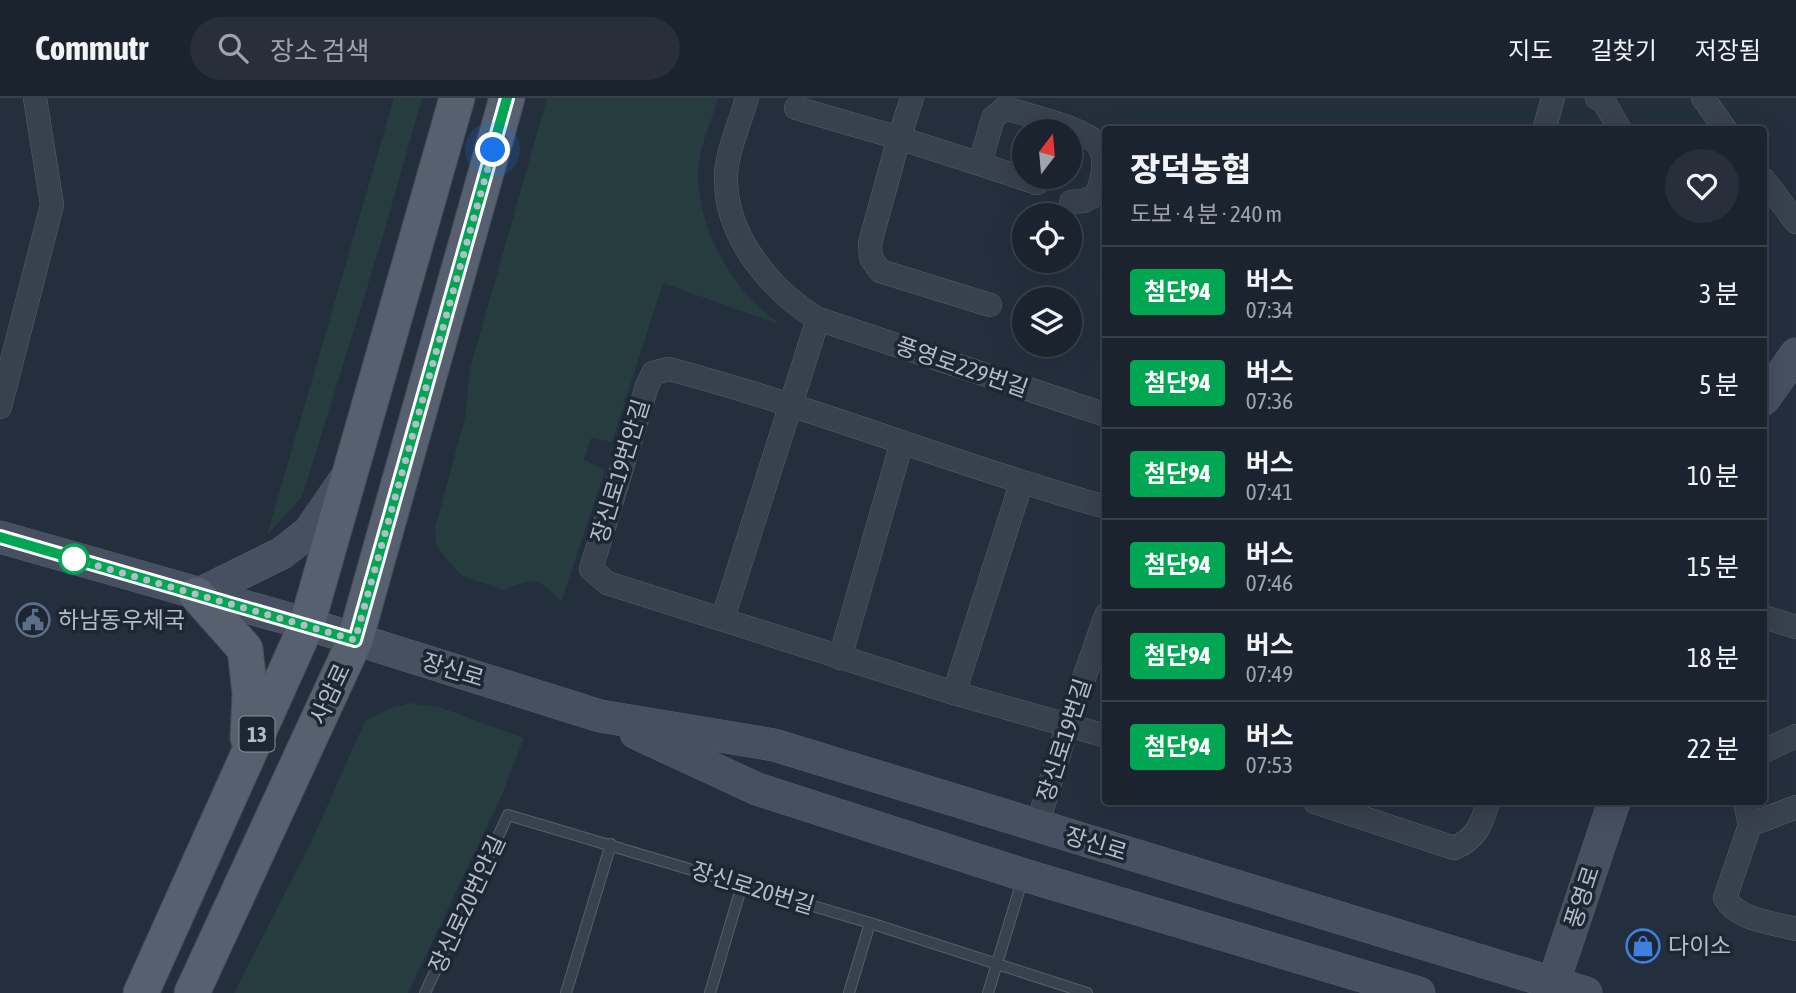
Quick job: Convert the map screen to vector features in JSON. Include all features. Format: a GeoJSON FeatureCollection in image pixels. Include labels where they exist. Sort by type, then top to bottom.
{"type":"FeatureCollection","features":[{"type":"Feature","properties":{"kind":"main road","name":"13"},"geometry":{"type":"LineString","coordinates":[[141,993],[307,624],[457,98]]}},
{"type":"Feature","properties":{"kind":"main road","name":"사암로"},"geometry":{"type":"LineString","coordinates":[[192,993],[355,640],[508,98]]}},
{"type":"Feature","properties":{"kind":"main road"},"geometry":{"type":"LineString","coordinates":[[1767,395],[1796,354]]}},
{"type":"Feature","properties":{"kind":"main road"},"geometry":{"type":"LineString","coordinates":[[247,756],[250,693],[245,649],[197,595],[282,553],[309,532],[353,467]]}},
{"type":"Feature","properties":{"kind":"main road","name":"장신로"},"geometry":{"type":"LineString","coordinates":[[0,537],[307,624],[600,716],[774,746],[1552,988],[1586,993]]}},
{"type":"Feature","properties":{"kind":"main road","name":"장신로"},"geometry":{"type":"LineString","coordinates":[[600,716],[757,789],[1024,875],[1419,993]]}},
{"type":"Feature","properties":{"kind":"main road","name":"풍영로"},"geometry":{"type":"LineString","coordinates":[[1552,988],[1613,805]]}},
{"type":"Feature","properties":{"kind":"street"},"geometry":{"type":"LineString","coordinates":[[0,407],[52,205],[35,98]]}},
{"type":"Feature","properties":{"kind":"street","name":"풍영로229번길"},"geometry":{"type":"LineString","coordinates":[[747,98],[726,182],[735,219],[748,250],[773,286],[794,306],[818,319],[1102,414]]}},
{"type":"Feature","properties":{"kind":"street"},"geometry":{"type":"LineString","coordinates":[[912,98],[870,243],[870,258],[880,271],[990,305]]}},
{"type":"Feature","properties":{"kind":"street"},"geometry":{"type":"LineString","coordinates":[[1545,126],[1553,98]]}},
{"type":"Feature","properties":{"kind":"street"},"geometry":{"type":"LineString","coordinates":[[1597,98],[1603,100],[1618,126]]}},
{"type":"Feature","properties":{"kind":"street"},"geometry":{"type":"LineString","coordinates":[[1703,98],[1723,126]]}},
{"type":"Feature","properties":{"kind":"street"},"geometry":{"type":"LineString","coordinates":[[980,164],[993,118],[1005,107],[1036,119]]}},
{"type":"Feature","properties":{"kind":"street"},"geometry":{"type":"LineString","coordinates":[[796,108],[1012,175]]}},
{"type":"Feature","properties":{"kind":"street"},"geometry":{"type":"LineString","coordinates":[[1082,134],[1098,145],[1102,156]]}},
{"type":"Feature","properties":{"kind":"street"},"geometry":{"type":"LineString","coordinates":[[1071,202],[1084,201],[1097,194],[1102,170]]}},
{"type":"Feature","properties":{"kind":"street"},"geometry":{"type":"LineString","coordinates":[[1767,184],[1796,222]]}},
{"type":"Feature","properties":{"kind":"street"},"geometry":{"type":"LineString","coordinates":[[723,618],[788,406],[818,319]]}},
{"type":"Feature","properties":{"kind":"street","name":"장신로19번안길"},"geometry":{"type":"LineString","coordinates":[[1102,506],[1021,484],[902,442],[668,369],[653,373],[591,569],[607,583],[954,693],[1102,735]]}},
{"type":"Feature","properties":{"kind":"street"},"geometry":{"type":"LineString","coordinates":[[840,658],[902,442]]}},
{"type":"Feature","properties":{"kind":"street"},"geometry":{"type":"LineString","coordinates":[[954,693],[1021,484]]}},
{"type":"Feature","properties":{"kind":"street"},"geometry":{"type":"LineString","coordinates":[[1767,618],[1796,627]]}},
{"type":"Feature","properties":{"kind":"street","name":"장신로19번길"},"geometry":{"type":"LineString","coordinates":[[1037,826],[1068,724],[1102,626]]}},
{"type":"Feature","properties":{"kind":"street"},"geometry":{"type":"LineString","coordinates":[[1767,750],[1796,736]]}},
{"type":"Feature","properties":{"kind":"street"},"geometry":{"type":"LineString","coordinates":[[1340,805],[1454,848],[1466,843],[1476,834],[1487,805]]}},
{"type":"Feature","properties":{"kind":"street"},"geometry":{"type":"LineString","coordinates":[[1746,805],[1750,825],[1725,898],[1730,907],[1740,912],[1796,929]]}},
{"type":"Feature","properties":{"kind":"street"},"geometry":{"type":"LineString","coordinates":[[1750,825],[1796,807]]}},
{"type":"Feature","properties":{"kind":"lane","name":"장신로20번길"},"geometry":{"type":"LineString","coordinates":[[508,815],[870,923],[1087,993]]}},
{"type":"Feature","properties":{"kind":"lane","name":"장신로20번안길"},"geometry":{"type":"LineString","coordinates":[[425,993],[508,815]]}},
{"type":"Feature","properties":{"kind":"lane"},"geometry":{"type":"LineString","coordinates":[[566,993],[611,844]]}},
{"type":"Feature","properties":{"kind":"lane"},"geometry":{"type":"LineString","coordinates":[[988,993],[1024,875]]}},
{"type":"Feature","properties":{"kind":"lane"},"geometry":{"type":"LineString","coordinates":[[710,993],[742,885]]}},
{"type":"Feature","properties":{"kind":"lane"},"geometry":{"type":"LineString","coordinates":[[849,993],[870,923]]}},
{"type":"Feature","properties":{"kind":"green space"},"geometry":{"type":"Polygon","coordinates":[[[394,98],[422,98],[383,236],[302,497],[267,535],[394,98]]]}},
{"type":"Feature","properties":{"kind":"green space"},"geometry":{"type":"Polygon","coordinates":[[[547,98],[718,98],[702,146],[699,166],[700,198],[705,219],[723,260],[735,279],[764,312],[781,325],[663,283],[612,442],[591,438],[584,460],[605,470],[561,602],[547,588],[536,582],[529,581],[504,590],[462,576],[437,548],[435,528],[465,418],[470,369],[547,98]]]}},
{"type":"Feature","properties":{"kind":"green space"},"geometry":{"type":"Polygon","coordinates":[[[410,703],[442,708],[524,738],[501,797],[408,993],[234,993],[313,838],[365,721],[391,708],[410,703]]]}},
{"type":"Feature","properties":{"kind":"bus line","name":"첨단94"},"geometry":{"type":"LineString","coordinates":[[0,537],[355,640],[507,98]]}},
{"type":"Feature","properties":{"kind":"place","name":"하남동우체국"},"geometry":{"type":"Point","coordinates":[33,620]}},
{"type":"Feature","properties":{"kind":"place","name":"다이소"},"geometry":{"type":"Point","coordinates":[1643,946]}},
{"type":"Feature","properties":{"kind":"route"},"geometry":{"type":"LineString","coordinates":[[74,559],[355,640],[493,150]]}}]}
